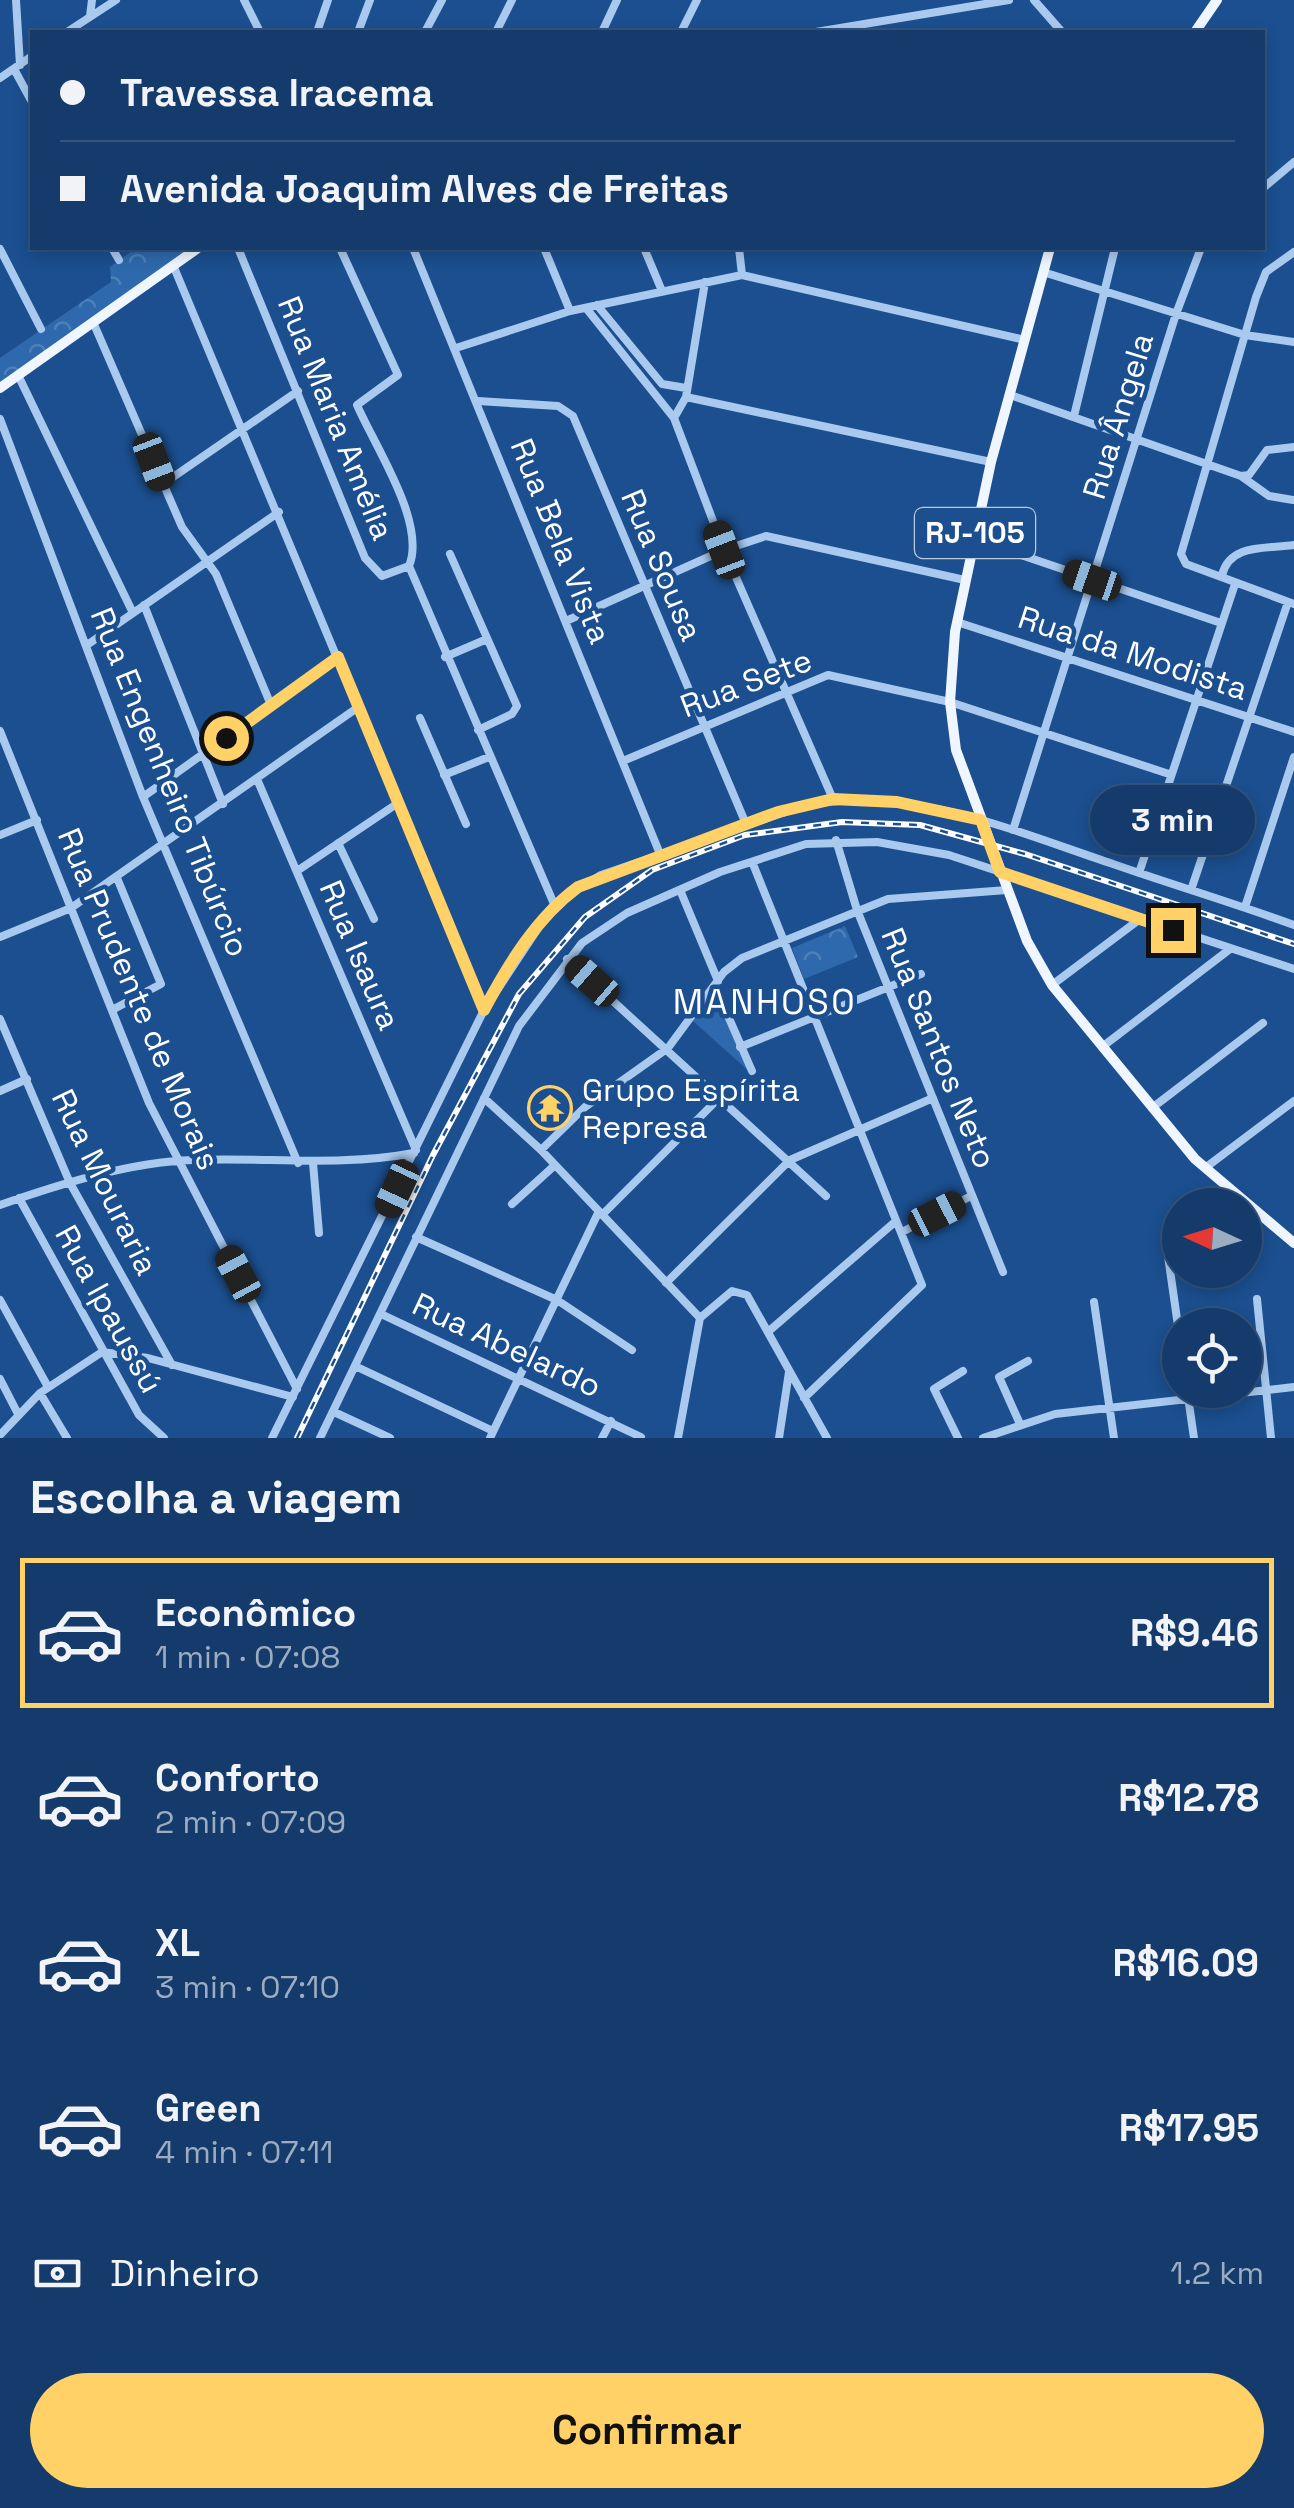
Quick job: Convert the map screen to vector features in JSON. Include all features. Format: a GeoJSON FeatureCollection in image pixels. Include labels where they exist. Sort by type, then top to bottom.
{"type":"FeatureCollection","features":[{"type":"Feature","properties":{"kind":"main road"},"geometry":{"type":"LineString","coordinates":[[1196,30],[1217,0]]}},
{"type":"Feature","properties":{"kind":"main road"},"geometry":{"type":"LineString","coordinates":[[0,388],[195,250]]}},
{"type":"Feature","properties":{"kind":"main road","name":"RJ-105"},"geometry":{"type":"LineString","coordinates":[[1049,250],[991,462],[957,622],[950,702],[956,750],[1007,890],[1052,985],[1204,1168],[1294,1243]]}},
{"type":"Feature","properties":{"kind":"street"},"geometry":{"type":"LineString","coordinates":[[16,0],[17,67],[30,97]]}},
{"type":"Feature","properties":{"kind":"street"},"geometry":{"type":"LineString","coordinates":[[89,30],[92,0]]}},
{"type":"Feature","properties":{"kind":"street"},"geometry":{"type":"LineString","coordinates":[[71,30],[116,0]]}},
{"type":"Feature","properties":{"kind":"street"},"geometry":{"type":"LineString","coordinates":[[244,0],[259,30]]}},
{"type":"Feature","properties":{"kind":"street"},"geometry":{"type":"LineString","coordinates":[[318,30],[328,0]]}},
{"type":"Feature","properties":{"kind":"street"},"geometry":{"type":"LineString","coordinates":[[359,30],[370,0]]}},
{"type":"Feature","properties":{"kind":"street"},"geometry":{"type":"LineString","coordinates":[[426,30],[442,0]]}},
{"type":"Feature","properties":{"kind":"street"},"geometry":{"type":"LineString","coordinates":[[497,30],[512,0]]}},
{"type":"Feature","properties":{"kind":"street"},"geometry":{"type":"LineString","coordinates":[[603,30],[617,0]]}},
{"type":"Feature","properties":{"kind":"street"},"geometry":{"type":"LineString","coordinates":[[682,30],[696,0]]}},
{"type":"Feature","properties":{"kind":"street"},"geometry":{"type":"LineString","coordinates":[[955,10],[959,0]]}},
{"type":"Feature","properties":{"kind":"street"},"geometry":{"type":"LineString","coordinates":[[838,30],[1009,0]]}},
{"type":"Feature","properties":{"kind":"street"},"geometry":{"type":"LineString","coordinates":[[1034,0],[1060,30]]}},
{"type":"Feature","properties":{"kind":"street"},"geometry":{"type":"LineString","coordinates":[[0,78],[30,57]]}},
{"type":"Feature","properties":{"kind":"street"},"geometry":{"type":"LineString","coordinates":[[1265,186],[1294,162]]}},
{"type":"Feature","properties":{"kind":"street"},"geometry":{"type":"LineString","coordinates":[[0,249],[42,329]]}},
{"type":"Feature","properties":{"kind":"street"},"geometry":{"type":"LineString","coordinates":[[113,250],[119,260]]}},
{"type":"Feature","properties":{"kind":"street","name":"Rua Maria Amélia"},"geometry":{"type":"LineString","coordinates":[[239,250],[365,558],[382,576],[408,566]]}},
{"type":"Feature","properties":{"kind":"street"},"geometry":{"type":"LineString","coordinates":[[341,250],[398,374],[357,405],[413,536],[408,566],[554,904]]}},
{"type":"Feature","properties":{"kind":"street","name":"Rua Bela Vista"},"geometry":{"type":"LineString","coordinates":[[414,250],[660,854]]}},
{"type":"Feature","properties":{"kind":"street"},"geometry":{"type":"LineString","coordinates":[[545,250],[570,312]]}},
{"type":"Feature","properties":{"kind":"street"},"geometry":{"type":"LineString","coordinates":[[645,250],[662,291]]}},
{"type":"Feature","properties":{"kind":"street"},"geometry":{"type":"LineString","coordinates":[[738,250],[742,276]]}},
{"type":"Feature","properties":{"kind":"street"},"geometry":{"type":"LineString","coordinates":[[1074,416],[1114,250]]}},
{"type":"Feature","properties":{"kind":"street","name":"Rua Ângela"},"geometry":{"type":"LineString","coordinates":[[1012,830],[1176,314],[1201,250]]}},
{"type":"Feature","properties":{"kind":"street"},"geometry":{"type":"LineString","coordinates":[[1192,890],[1291,603],[1186,564],[1182,551],[1266,272],[1294,252]]}},
{"type":"Feature","properties":{"kind":"street"},"geometry":{"type":"LineString","coordinates":[[173,265],[245,428],[484,1010]]}},
{"type":"Feature","properties":{"kind":"street"},"geometry":{"type":"LineString","coordinates":[[1043,272],[1245,335],[1294,342]]}},
{"type":"Feature","properties":{"kind":"street"},"geometry":{"type":"LineString","coordinates":[[456,348],[597,305],[742,276],[1025,340]]}},
{"type":"Feature","properties":{"kind":"street"},"geometry":{"type":"LineString","coordinates":[[674,418],[686,392],[706,282]]}},
{"type":"Feature","properties":{"kind":"street"},"geometry":{"type":"LineString","coordinates":[[597,305],[662,384],[991,462]]}},
{"type":"Feature","properties":{"kind":"street"},"geometry":{"type":"LineString","coordinates":[[586,308],[674,418],[724,550],[833,799]]}},
{"type":"Feature","properties":{"kind":"street"},"geometry":{"type":"LineString","coordinates":[[93,322],[182,527],[208,560],[271,705]]}},
{"type":"Feature","properties":{"kind":"street"},"geometry":{"type":"LineString","coordinates":[[18,375],[133,613]]}},
{"type":"Feature","properties":{"kind":"street"},"geometry":{"type":"LineString","coordinates":[[163,484],[298,391]]}},
{"type":"Feature","properties":{"kind":"street"},"geometry":{"type":"LineString","coordinates":[[1010,396],[1240,476],[1269,496],[1293,500]]}},
{"type":"Feature","properties":{"kind":"street","name":"Rua Sousa"},"geometry":{"type":"LineString","coordinates":[[478,401],[558,406],[570,412],[746,824]]}},
{"type":"Feature","properties":{"kind":"street","name":"Rua Engenheiro Tibúrcio"},"geometry":{"type":"LineString","coordinates":[[0,420],[143,797],[298,1162]]}},
{"type":"Feature","properties":{"kind":"street"},"geometry":{"type":"LineString","coordinates":[[1240,476],[1249,475],[1267,450],[1294,447]]}},
{"type":"Feature","properties":{"kind":"street"},"geometry":{"type":"LineString","coordinates":[[88,644],[279,512]]}},
{"type":"Feature","properties":{"kind":"street"},"geometry":{"type":"LineString","coordinates":[[566,621],[756,539],[782,538],[965,580]]}},
{"type":"Feature","properties":{"kind":"street"},"geometry":{"type":"LineString","coordinates":[[974,539],[1221,623]]}},
{"type":"Feature","properties":{"kind":"street"},"geometry":{"type":"LineString","coordinates":[[1222,575],[1231,555],[1294,545]]}},
{"type":"Feature","properties":{"kind":"street"},"geometry":{"type":"LineString","coordinates":[[450,554],[516,702],[512,714],[478,730]]}},
{"type":"Feature","properties":{"kind":"street"},"geometry":{"type":"LineString","coordinates":[[1139,873],[1194,699],[1236,584]]}},
{"type":"Feature","properties":{"kind":"street"},"geometry":{"type":"LineString","coordinates":[[144,605],[222,804]]}},
{"type":"Feature","properties":{"kind":"street","name":"Rua da Modista"},"geometry":{"type":"LineString","coordinates":[[957,622],[1294,732]]}},
{"type":"Feature","properties":{"kind":"street"},"geometry":{"type":"LineString","coordinates":[[445,657],[487,639]]}},
{"type":"Feature","properties":{"kind":"street"},"geometry":{"type":"LineString","coordinates":[[143,797],[338,657]]}},
{"type":"Feature","properties":{"kind":"street","name":"Rua Sete"},"geometry":{"type":"LineString","coordinates":[[623,762],[785,689],[828,675],[950,702],[1169,774]]}},
{"type":"Feature","properties":{"kind":"street"},"geometry":{"type":"LineString","coordinates":[[0,937],[71,908],[165,846],[357,708]]}},
{"type":"Feature","properties":{"kind":"street"},"geometry":{"type":"LineString","coordinates":[[420,718],[466,824]]}},
{"type":"Feature","properties":{"kind":"street","name":"Rua Prudente de Morais"},"geometry":{"type":"LineString","coordinates":[[0,731],[176,1161],[295,1393]]}},
{"type":"Feature","properties":{"kind":"street"},"geometry":{"type":"LineString","coordinates":[[444,776],[489,757]]}},
{"type":"Feature","properties":{"kind":"street"},"geometry":{"type":"LineString","coordinates":[[1245,907],[1294,757]]}},
{"type":"Feature","properties":{"kind":"street","name":"Rua Isaura"},"geometry":{"type":"LineString","coordinates":[[258,779],[415,1151]]}},
{"type":"Feature","properties":{"kind":"street"},"geometry":{"type":"LineString","coordinates":[[272,1438],[484,1010],[554,904],[601,876],[746,824],[833,799],[897,802],[981,820],[1294,925]]}},
{"type":"Feature","properties":{"kind":"street"},"geometry":{"type":"LineString","coordinates":[[297,871],[398,803]]}},
{"type":"Feature","properties":{"kind":"street"},"geometry":{"type":"LineString","coordinates":[[0,834],[37,820]]}},
{"type":"Feature","properties":{"kind":"street"},"geometry":{"type":"LineString","coordinates":[[320,1438],[518,1026],[566,959],[600,927],[680,890],[806,844],[836,840],[921,848],[1294,968]]}},
{"type":"Feature","properties":{"kind":"street","name":"Rua Santos Neto"},"geometry":{"type":"LineString","coordinates":[[836,840],[857,910],[1003,1272]]}},
{"type":"Feature","properties":{"kind":"street"},"geometry":{"type":"LineString","coordinates":[[338,843],[374,919]]}},
{"type":"Feature","properties":{"kind":"street"},"geometry":{"type":"LineString","coordinates":[[754,864],[782,942],[922,1282],[920,1290],[804,1398]]}},
{"type":"Feature","properties":{"kind":"street"},"geometry":{"type":"LineString","coordinates":[[112,1010],[162,984],[117,878]]}},
{"type":"Feature","properties":{"kind":"street"},"geometry":{"type":"LineString","coordinates":[[680,890],[752,1071]]}},
{"type":"Feature","properties":{"kind":"street"},"geometry":{"type":"LineString","coordinates":[[541,1150],[595,1099],[668,1048],[736,962],[857,910],[902,897],[1007,890]]}},
{"type":"Feature","properties":{"kind":"street"},"geometry":{"type":"LineString","coordinates":[[1052,985],[1140,919]]}},
{"type":"Feature","properties":{"kind":"street"},"geometry":{"type":"LineString","coordinates":[[1102,1046],[1230,949]]}},
{"type":"Feature","properties":{"kind":"street"},"geometry":{"type":"LineString","coordinates":[[566,959],[721,1096],[826,1196]]}},
{"type":"Feature","properties":{"kind":"street"},"geometry":{"type":"LineString","coordinates":[[740,1047],[921,974]]}},
{"type":"Feature","properties":{"kind":"street","name":"Rua Mouraria"},"geometry":{"type":"LineString","coordinates":[[0,1019],[70,1184],[172,1365]]}},
{"type":"Feature","properties":{"kind":"street"},"geometry":{"type":"LineString","coordinates":[[1152,1108],[1262,1023]]}},
{"type":"Feature","properties":{"kind":"street"},"geometry":{"type":"LineString","coordinates":[[0,1092],[27,1079]]}},
{"type":"Feature","properties":{"kind":"street"},"geometry":{"type":"LineString","coordinates":[[355,1366],[492,1434],[601,1213],[721,1096]]}},
{"type":"Feature","properties":{"kind":"street"},"geometry":{"type":"LineString","coordinates":[[484,1098],[541,1150],[700,1318]]}},
{"type":"Feature","properties":{"kind":"street"},"geometry":{"type":"LineString","coordinates":[[666,1283],[790,1160],[933,1098]]}},
{"type":"Feature","properties":{"kind":"street"},"geometry":{"type":"LineString","coordinates":[[1204,1168],[1294,1100]]}},
{"type":"Feature","properties":{"kind":"street"},"geometry":{"type":"LineString","coordinates":[[0,1192],[2,1204],[70,1184],[176,1161],[372,1161],[415,1151]]}},
{"type":"Feature","properties":{"kind":"street"},"geometry":{"type":"LineString","coordinates":[[313,1163],[319,1233]]}},
{"type":"Feature","properties":{"kind":"street"},"geometry":{"type":"LineString","coordinates":[[512,1204],[554,1166]]}},
{"type":"Feature","properties":{"kind":"street"},"geometry":{"type":"LineString","coordinates":[[902,1232],[971,1196]]}},
{"type":"Feature","properties":{"kind":"street","name":"Rua Ipaussú"},"geometry":{"type":"LineString","coordinates":[[19,1198],[102,1352],[146,1424],[164,1438]]}},
{"type":"Feature","properties":{"kind":"street"},"geometry":{"type":"LineString","coordinates":[[769,1331],[896,1221]]}},
{"type":"Feature","properties":{"kind":"street"},"geometry":{"type":"LineString","coordinates":[[416,1237],[557,1300],[632,1350]]}},
{"type":"Feature","properties":{"kind":"street"},"geometry":{"type":"LineString","coordinates":[[678,1438],[700,1318],[738,1290],[747,1295],[769,1331],[827,1438]]}},
{"type":"Feature","properties":{"kind":"street"},"geometry":{"type":"LineString","coordinates":[[1257,1299],[1271,1438]]}},
{"type":"Feature","properties":{"kind":"street"},"geometry":{"type":"LineString","coordinates":[[0,1300],[68,1438]]}},
{"type":"Feature","properties":{"kind":"street"},"geometry":{"type":"LineString","coordinates":[[1094,1302],[1114,1438]]}},
{"type":"Feature","properties":{"kind":"street","name":"Rua Abelardo"},"geometry":{"type":"LineString","coordinates":[[381,1314],[641,1437]]}},
{"type":"Feature","properties":{"kind":"street"},"geometry":{"type":"LineString","coordinates":[[0,1434],[44,1390],[102,1352],[295,1393]]}},
{"type":"Feature","properties":{"kind":"street"},"geometry":{"type":"LineString","coordinates":[[1020,1424],[999,1377],[1028,1360]]}},
{"type":"Feature","properties":{"kind":"street"},"geometry":{"type":"LineString","coordinates":[[958,1438],[934,1389],[963,1371]]}},
{"type":"Feature","properties":{"kind":"street"},"geometry":{"type":"LineString","coordinates":[[779,1438],[790,1372]]}},
{"type":"Feature","properties":{"kind":"street"},"geometry":{"type":"LineString","coordinates":[[0,1380],[18,1414]]}},
{"type":"Feature","properties":{"kind":"street"},"geometry":{"type":"LineString","coordinates":[[1262,1390],[1294,1387]]}},
{"type":"Feature","properties":{"kind":"street"},"geometry":{"type":"LineString","coordinates":[[983,1438],[1020,1424],[1162,1399]]}},
{"type":"Feature","properties":{"kind":"street"},"geometry":{"type":"LineString","coordinates":[[1190,1408],[1194,1438]]}},
{"type":"Feature","properties":{"kind":"street"},"geometry":{"type":"LineString","coordinates":[[334,1412],[390,1438]]}},
{"type":"Feature","properties":{"kind":"street","name":"Rua Abelardo"},"geometry":{"type":"LineString","coordinates":[[602,1438],[611,1421]]}},
{"type":"Feature","properties":{"kind":"green space"},"geometry":{"type":"Polygon","coordinates":[[[133,250],[188,250],[0,383],[0,358],[111,282],[110,267],[133,250]]]}},
{"type":"Feature","properties":{"kind":"green space"},"geometry":{"type":"Polygon","coordinates":[[[845,926],[858,957],[804,979],[792,948],[845,926]]]}},
{"type":"Feature","properties":{"kind":"green space"},"geometry":{"type":"Polygon","coordinates":[[[715,995],[751,1073],[693,1021],[715,995]]]}},
{"type":"Feature","properties":{"kind":"railway"},"geometry":{"type":"LineString","coordinates":[[297,1438],[433,1155],[519,994],[585,917],[652,870],[745,835],[842,822],[920,825],[1025,854],[1294,944]]}},
{"type":"Feature","properties":{"kind":"place","name":"Grupo Espírita Represa"},"geometry":{"type":"Point","coordinates":[550,1108]}},
{"type":"Feature","properties":{"kind":"district","name":"MANHOSO"},"geometry":{"type":"Point","coordinates":[765,1002]}},
{"type":"Feature","properties":{"kind":"route"},"geometry":{"type":"LineString","coordinates":[[226,738],[338,657],[484,1010],[532,932],[554,904],[578,887],[630,864],[778,812],[833,799],[897,802],[981,820],[1000,872],[1173,930]]}}]}
